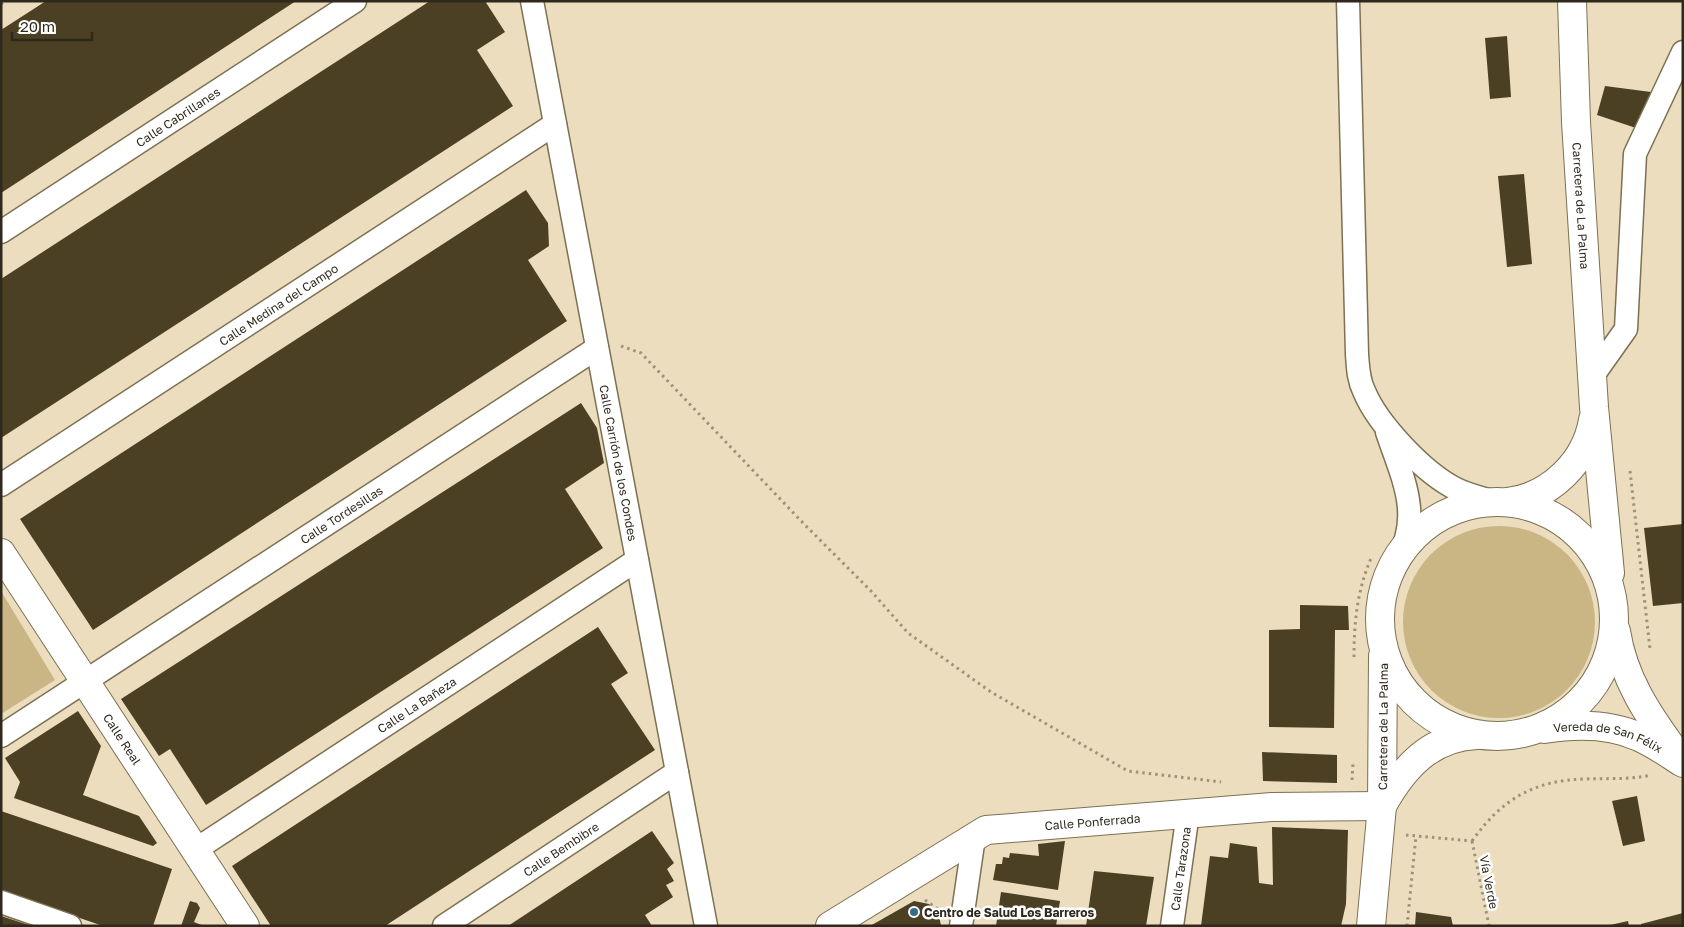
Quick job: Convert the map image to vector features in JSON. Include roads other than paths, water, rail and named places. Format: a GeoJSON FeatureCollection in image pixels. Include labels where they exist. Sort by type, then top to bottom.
{"type":"FeatureCollection","features":[{"type":"Feature","properties":{"kind":"main road","name":"Carretera de La Palma"},"geometry":{"type":"LineString","coordinates":[[1572,1],[1576,122],[1594,411],[1612,596]]}},
{"type":"Feature","properties":{"kind":"main road","name":"Carretera de La Palma"},"geometry":{"type":"LineString","coordinates":[[1371,926],[1381,819],[1383,647],[1381,629],[1385,556],[1444,515],[1474,505],[1499,503],[1538,494],[1555,483],[1578,456],[1587,442],[1594,411]]}},
{"type":"Feature","properties":{"kind":"main road"},"geometry":{"type":"LineString","coordinates":[[1499,503],[1540,510],[1569,527],[1592,550],[1608,580],[1612,596]]}},
{"type":"Feature","properties":{"kind":"main road","name":"Calle Real"},"geometry":{"type":"LineString","coordinates":[[1,553],[245,926]]}},
{"type":"Feature","properties":{"kind":"main road","name":"Vereda de San Félix"},"geometry":{"type":"LineString","coordinates":[[1612,596],[1619,652],[1642,704],[1683,762]]}},
{"type":"Feature","properties":{"kind":"main road"},"geometry":{"type":"LineString","coordinates":[[1383,647],[1397,679],[1418,706],[1447,725],[1480,735],[1505,736],[1530,731],[1560,718],[1585,697],[1606,663],[1615,624]]}},
{"type":"Feature","properties":{"kind":"main road","name":"Vereda de San Félix"},"geometry":{"type":"LineString","coordinates":[[1530,731],[1579,726],[1622,731],[1639,736],[1683,762]]}},
{"type":"Feature","properties":{"kind":"main road","name":"Carretera de La Palma"},"geometry":{"type":"LineString","coordinates":[[1381,819],[1392,787],[1419,756],[1445,741],[1465,736],[1480,735]]}},
{"type":"Feature","properties":{"kind":"main road","name":"Calle Ponferrada"},"geometry":{"type":"LineString","coordinates":[[830,926],[986,830],[1281,806],[1381,819]]}},
{"type":"Feature","properties":{"kind":"street","name":"Calle Cabrillanes"},"geometry":{"type":"LineString","coordinates":[[1,232],[355,1]]}},
{"type":"Feature","properties":{"kind":"street","name":"Calle Carrión de los Condes"},"geometry":{"type":"LineString","coordinates":[[532,1],[706,926]]}},
{"type":"Feature","properties":{"kind":"street"},"geometry":{"type":"LineString","coordinates":[[1348,1],[1358,372],[1363,391],[1383,422],[1406,449],[1439,478],[1458,490],[1499,503]]}},
{"type":"Feature","properties":{"kind":"street"},"geometry":{"type":"LineString","coordinates":[[1592,377],[1626,329],[1635,154],[1683,52]]}},
{"type":"Feature","properties":{"kind":"street","name":"Calle Medina del Campo"},"geometry":{"type":"LineString","coordinates":[[1,486],[555,124]]}},
{"type":"Feature","properties":{"kind":"street","name":"Calle Tordesillas"},"geometry":{"type":"LineString","coordinates":[[1,736],[596,343]]}},
{"type":"Feature","properties":{"kind":"street"},"geometry":{"type":"LineString","coordinates":[[1383,422],[1403,479],[1410,512],[1409,535],[1385,556]]}},
{"type":"Feature","properties":{"kind":"street","name":"Calle La Bañeza"},"geometry":{"type":"LineString","coordinates":[[195,850],[637,560]]}},
{"type":"Feature","properties":{"kind":"street","name":"Calle Bembibre"},"geometry":{"type":"LineString","coordinates":[[444,926],[677,772]]}},
{"type":"Feature","properties":{"kind":"street","name":"Calle Tarazona"},"geometry":{"type":"LineString","coordinates":[[1172,926],[1188,813]]}},
{"type":"Feature","properties":{"kind":"street"},"geometry":{"type":"LineString","coordinates":[[961,926],[974,837]]}},
{"type":"Feature","properties":{"kind":"street"},"geometry":{"type":"LineString","coordinates":[[1,902],[70,926]]}},
{"type":"Feature","properties":{"kind":"place","name":"Centro de Salud Los Barreros"},"geometry":{"type":"Point","coordinates":[914,912]}}]}
